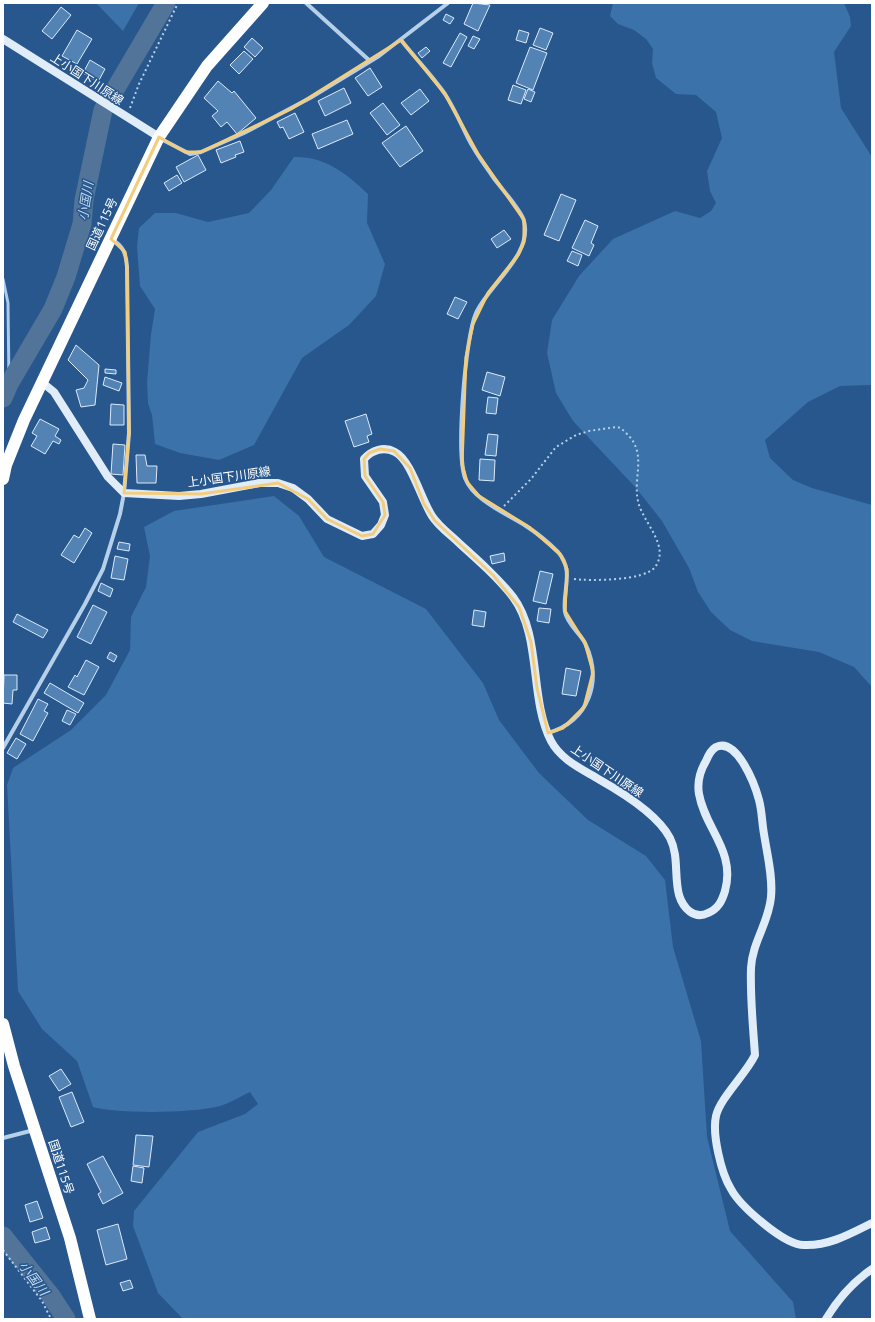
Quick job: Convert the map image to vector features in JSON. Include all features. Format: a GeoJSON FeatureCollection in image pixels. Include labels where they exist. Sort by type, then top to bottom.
{"type":"FeatureCollection","features":[{"type":"Feature","properties":{"kind":"highway","name":"国道115号"},"geometry":{"type":"LineString","coordinates":[[3,479],[24,420],[43,383],[159,137],[207,66],[263,3]]}},
{"type":"Feature","properties":{"kind":"highway","name":"国道115号"},"geometry":{"type":"LineString","coordinates":[[3,1024],[14,1066],[72,1244],[90,1319]]}},
{"type":"Feature","properties":{"kind":"main road","name":"上小国下川原線"},"geometry":{"type":"LineString","coordinates":[[3,39],[96,99],[159,137]]}},
{"type":"Feature","properties":{"kind":"main road"},"geometry":{"type":"LineString","coordinates":[[43,383],[54,392],[108,477],[124,493]]}},
{"type":"Feature","properties":{"kind":"main road","name":"上小国下川原線"},"geometry":{"type":"LineString","coordinates":[[124,493],[179,496],[201,494],[259,483],[278,483],[293,488],[308,499],[327,519],[353,533],[362,536],[373,534],[381,525],[385,515],[383,502],[366,476],[364,459],[369,453],[380,449],[394,451],[402,456],[410,468],[424,504],[435,521],[493,575],[519,607],[526,623],[531,642],[537,688],[551,742],[562,756],[614,788],[652,816],[669,835],[674,848],[678,893],[683,905],[689,912],[695,915],[704,915],[718,907],[723,897],[728,879],[726,861],[714,830],[702,808],[698,790],[700,771],[708,755],[717,747],[727,746],[734,750],[744,765],[759,800],[772,893],[770,912],[752,954],[755,1055],[749,1066],[722,1102],[716,1114],[714,1126],[720,1156],[731,1190],[776,1234],[785,1240],[804,1245],[830,1242],[872,1223]]}},
{"type":"Feature","properties":{"kind":"main road"},"geometry":{"type":"LineString","coordinates":[[826,1319],[833,1307],[857,1279],[872,1269]]}},
{"type":"Feature","properties":{"kind":"street"},"geometry":{"type":"LineString","coordinates":[[306,3],[370,61]]}},
{"type":"Feature","properties":{"kind":"street"},"geometry":{"type":"LineString","coordinates":[[159,137],[190,154],[201,152],[244,133],[279,115],[370,61],[401,40],[448,3]]}},
{"type":"Feature","properties":{"kind":"street"},"geometry":{"type":"LineString","coordinates":[[401,40],[445,94],[478,154],[524,220],[524,242],[522,248],[514,262],[488,293],[476,314],[466,357],[463,412],[464,472],[467,482],[475,492],[529,527],[560,554],[567,569],[568,578],[565,611],[567,617],[585,643],[592,660],[592,684],[584,707],[576,718],[563,728],[548,733]]}},
{"type":"Feature","properties":{"kind":"street"},"geometry":{"type":"LineString","coordinates":[[3,748],[96,584],[108,553],[124,493],[129,433],[127,267],[125,252],[117,242],[110,239]]}},
{"type":"Feature","properties":{"kind":"street"},"geometry":{"type":"LineString","coordinates":[[3,1138],[35,1130]]}},
{"type":"Feature","properties":{"kind":"path"},"geometry":{"type":"LineString","coordinates":[[125,117],[139,84],[178,3]]}},
{"type":"Feature","properties":{"kind":"path"},"geometry":{"type":"LineString","coordinates":[[501,510],[531,479],[556,447],[568,438],[589,431],[616,427],[619,427],[628,435],[636,444],[639,456],[637,494],[639,504],[660,548],[656,566],[649,573],[611,580],[568,578]]}},
{"type":"Feature","properties":{"kind":"path"},"geometry":{"type":"LineString","coordinates":[[3,1250],[42,1301],[51,1319]]}},
{"type":"Feature","properties":{"kind":"highlighted area"},"geometry":{"type":"Polygon","coordinates":[[[401,40],[445,94],[478,154],[524,220],[524,242],[518,255],[488,293],[473,324],[466,357],[462,464],[467,482],[479,496],[529,527],[560,554],[567,569],[565,611],[585,643],[593,672],[584,707],[563,728],[548,733],[537,688],[531,642],[519,607],[493,575],[435,521],[424,504],[410,468],[394,451],[380,449],[369,453],[364,459],[365,476],[383,502],[385,515],[373,534],[362,536],[327,519],[308,499],[278,483],[201,494],[124,493],[129,433],[127,267],[125,252],[111,239],[159,137],[185,152],[201,152],[291,109],[401,40]]]}},
{"type":"Feature","properties":{"kind":"shaded area"},"geometry":{"type":"Polygon","coordinates":[[[96,3],[139,3],[123,31],[96,3]]]}},
{"type":"Feature","properties":{"kind":"shaded area"},"geometry":{"type":"Polygon","coordinates":[[[613,3],[844,3],[850,17],[851,26],[834,52],[841,108],[872,157],[872,385],[840,386],[808,402],[765,440],[770,458],[793,480],[812,488],[872,505],[872,687],[854,667],[819,652],[752,641],[730,630],[711,612],[698,592],[689,568],[662,521],[636,488],[573,421],[556,393],[547,353],[552,320],[579,276],[613,239],[675,211],[700,218],[711,211],[716,203],[710,191],[707,171],[722,138],[716,112],[696,95],[676,94],[656,78],[652,63],[653,49],[646,39],[634,30],[618,24],[610,16],[613,3]]]}},
{"type":"Feature","properties":{"kind":"shaded area"},"geometry":{"type":"Polygon","coordinates":[[[294,157],[305,157],[326,163],[344,173],[368,194],[367,223],[385,264],[376,296],[349,325],[302,358],[254,445],[219,460],[180,453],[155,444],[152,415],[148,403],[147,382],[151,334],[155,309],[140,286],[137,246],[139,228],[155,213],[176,213],[208,222],[249,213],[271,190],[294,157]]]}},
{"type":"Feature","properties":{"kind":"shaded area"},"geometry":{"type":"Polygon","coordinates":[[[274,496],[299,516],[324,557],[426,609],[483,683],[499,720],[539,773],[588,820],[646,856],[665,880],[673,947],[701,1041],[707,1137],[730,1231],[793,1302],[796,1319],[183,1319],[158,1293],[133,1226],[134,1211],[198,1132],[245,1114],[258,1104],[250,1092],[220,1106],[189,1111],[136,1112],[93,1107],[77,1061],[42,1029],[18,991],[7,785],[13,768],[71,730],[106,695],[130,650],[131,617],[146,587],[150,556],[144,527],[174,511],[274,496]]]}},
{"type":"Feature","properties":{"kind":"building"},"geometry":{"type":"Polygon","coordinates":[[[473,3],[490,5],[478,31],[464,24],[473,3]]]}},
{"type":"Feature","properties":{"kind":"building"},"geometry":{"type":"Polygon","coordinates":[[[61,7],[71,15],[52,39],[42,31],[61,7]]]}},
{"type":"Feature","properties":{"kind":"building"},"geometry":{"type":"Polygon","coordinates":[[[446,14],[454,18],[450,24],[443,20],[446,14]]]}},
{"type":"Feature","properties":{"kind":"building"},"geometry":{"type":"Polygon","coordinates":[[[540,28],[553,33],[546,50],[533,45],[540,28]]]}},
{"type":"Feature","properties":{"kind":"building"},"geometry":{"type":"Polygon","coordinates":[[[77,30],[92,39],[77,64],[62,56],[77,30]]]}},
{"type":"Feature","properties":{"kind":"building"},"geometry":{"type":"Polygon","coordinates":[[[519,30],[529,33],[526,43],[516,40],[519,30]]]}},
{"type":"Feature","properties":{"kind":"building"},"geometry":{"type":"Polygon","coordinates":[[[460,33],[467,37],[451,67],[443,63],[460,33]]]}},
{"type":"Feature","properties":{"kind":"building"},"geometry":{"type":"Polygon","coordinates":[[[473,36],[480,39],[474,49],[468,46],[473,36]]]}},
{"type":"Feature","properties":{"kind":"building"},"geometry":{"type":"Polygon","coordinates":[[[252,38],[263,48],[255,57],[244,47],[252,38]]]}},
{"type":"Feature","properties":{"kind":"building"},"geometry":{"type":"Polygon","coordinates":[[[426,47],[430,51],[422,58],[418,53],[426,47]]]}},
{"type":"Feature","properties":{"kind":"building"},"geometry":{"type":"Polygon","coordinates":[[[530,47],[547,53],[533,90],[516,83],[530,47]]]}},
{"type":"Feature","properties":{"kind":"building"},"geometry":{"type":"Polygon","coordinates":[[[244,51],[253,59],[239,74],[230,65],[244,51]]]}},
{"type":"Feature","properties":{"kind":"building"},"geometry":{"type":"Polygon","coordinates":[[[90,60],[105,69],[98,82],[83,73],[90,60]]]}},
{"type":"Feature","properties":{"kind":"building"},"geometry":{"type":"Polygon","coordinates":[[[370,68],[382,87],[368,96],[355,78],[370,68]]]}},
{"type":"Feature","properties":{"kind":"building"},"geometry":{"type":"Polygon","coordinates":[[[218,81],[232,93],[234,91],[256,118],[237,134],[227,122],[221,127],[212,116],[218,111],[204,98],[218,81]]]}},
{"type":"Feature","properties":{"kind":"building"},"geometry":{"type":"Polygon","coordinates":[[[513,85],[526,90],[521,104],[508,100],[513,85]]]}},
{"type":"Feature","properties":{"kind":"building"},"geometry":{"type":"Polygon","coordinates":[[[344,88],[351,103],[325,116],[318,101],[344,88]]]}},
{"type":"Feature","properties":{"kind":"building"},"geometry":{"type":"Polygon","coordinates":[[[420,89],[429,101],[411,115],[401,103],[420,89]]]}},
{"type":"Feature","properties":{"kind":"building"},"geometry":{"type":"Polygon","coordinates":[[[528,89],[535,92],[531,102],[524,99],[528,89]]]}},
{"type":"Feature","properties":{"kind":"building"},"geometry":{"type":"Polygon","coordinates":[[[383,103],[400,125],[387,135],[370,113],[383,103]]]}},
{"type":"Feature","properties":{"kind":"building"},"geometry":{"type":"Polygon","coordinates":[[[295,113],[304,132],[289,139],[283,127],[280,128],[277,122],[295,113]]]}},
{"type":"Feature","properties":{"kind":"building"},"geometry":{"type":"Polygon","coordinates":[[[347,120],[353,134],[318,149],[312,134],[347,120]]]}},
{"type":"Feature","properties":{"kind":"building"},"geometry":{"type":"Polygon","coordinates":[[[406,126],[423,151],[400,167],[382,143],[406,126]]]}},
{"type":"Feature","properties":{"kind":"building"},"geometry":{"type":"Polygon","coordinates":[[[240,141],[244,152],[221,163],[216,150],[240,141]]]}},
{"type":"Feature","properties":{"kind":"building"},"geometry":{"type":"Polygon","coordinates":[[[198,155],[206,170],[184,182],[176,167],[198,155]]]}},
{"type":"Feature","properties":{"kind":"building"},"geometry":{"type":"Polygon","coordinates":[[[177,175],[182,183],[169,191],[164,183],[177,175]]]}},
{"type":"Feature","properties":{"kind":"building"},"geometry":{"type":"Polygon","coordinates":[[[561,194],[576,200],[559,241],[544,235],[561,194]]]}},
{"type":"Feature","properties":{"kind":"building"},"geometry":{"type":"Polygon","coordinates":[[[585,220],[598,226],[591,243],[594,245],[589,256],[572,248],[585,220]]]}},
{"type":"Feature","properties":{"kind":"building"},"geometry":{"type":"Polygon","coordinates":[[[504,230],[511,239],[497,248],[491,239],[504,230]]]}},
{"type":"Feature","properties":{"kind":"building"},"geometry":{"type":"Polygon","coordinates":[[[572,251],[582,255],[578,266],[567,261],[572,251]]]}},
{"type":"Feature","properties":{"kind":"building"},"geometry":{"type":"Polygon","coordinates":[[[455,297],[467,302],[458,319],[447,314],[455,297]]]}},
{"type":"Feature","properties":{"kind":"building"},"geometry":{"type":"Polygon","coordinates":[[[76,345],[99,365],[95,405],[81,407],[76,390],[84,388],[88,380],[68,360],[76,345]]]}},
{"type":"Feature","properties":{"kind":"building"},"geometry":{"type":"Polygon","coordinates":[[[105,369],[116,370],[116,374],[105,373],[105,369]]]}},
{"type":"Feature","properties":{"kind":"building"},"geometry":{"type":"Polygon","coordinates":[[[487,372],[505,377],[500,396],[482,390],[487,372]]]}},
{"type":"Feature","properties":{"kind":"building"},"geometry":{"type":"Polygon","coordinates":[[[105,377],[122,383],[119,391],[103,385],[105,377]]]}},
{"type":"Feature","properties":{"kind":"building"},"geometry":{"type":"Polygon","coordinates":[[[488,397],[498,398],[496,414],[486,413],[488,397]]]}},
{"type":"Feature","properties":{"kind":"building"},"geometry":{"type":"Polygon","coordinates":[[[111,404],[124,405],[124,425],[110,425],[111,404]]]}},
{"type":"Feature","properties":{"kind":"building"},"geometry":{"type":"Polygon","coordinates":[[[366,414],[372,434],[367,436],[369,442],[354,447],[345,421],[366,414]]]}},
{"type":"Feature","properties":{"kind":"building"},"geometry":{"type":"Polygon","coordinates":[[[40,419],[59,429],[55,436],[61,440],[59,444],[53,441],[45,454],[31,446],[37,436],[32,433],[40,419]]]}},
{"type":"Feature","properties":{"kind":"building"},"geometry":{"type":"Polygon","coordinates":[[[488,434],[498,435],[496,456],[485,455],[488,434]]]}},
{"type":"Feature","properties":{"kind":"building"},"geometry":{"type":"Polygon","coordinates":[[[113,444],[125,445],[123,475],[111,474],[113,444]]]}},
{"type":"Feature","properties":{"kind":"building"},"geometry":{"type":"Polygon","coordinates":[[[136,455],[145,455],[147,466],[157,466],[156,483],[137,483],[136,455]]]}},
{"type":"Feature","properties":{"kind":"building"},"geometry":{"type":"Polygon","coordinates":[[[480,459],[495,460],[494,481],[479,480],[480,459]]]}},
{"type":"Feature","properties":{"kind":"building"},"geometry":{"type":"Polygon","coordinates":[[[85,528],[92,533],[74,563],[61,555],[74,535],[79,538],[85,528]]]}},
{"type":"Feature","properties":{"kind":"building"},"geometry":{"type":"Polygon","coordinates":[[[119,542],[130,544],[129,551],[117,549],[119,542]]]}},
{"type":"Feature","properties":{"kind":"building"},"geometry":{"type":"Polygon","coordinates":[[[504,553],[505,561],[492,564],[490,556],[504,553]]]}},
{"type":"Feature","properties":{"kind":"building"},"geometry":{"type":"Polygon","coordinates":[[[115,556],[128,559],[124,580],[111,578],[115,556]]]}},
{"type":"Feature","properties":{"kind":"building"},"geometry":{"type":"Polygon","coordinates":[[[540,571],[553,574],[546,604],[533,601],[540,571]]]}},
{"type":"Feature","properties":{"kind":"building"},"geometry":{"type":"Polygon","coordinates":[[[101,583],[113,589],[110,597],[98,591],[101,583]]]}},
{"type":"Feature","properties":{"kind":"building"},"geometry":{"type":"Polygon","coordinates":[[[93,605],[107,612],[91,644],[77,637],[93,605]]]}},
{"type":"Feature","properties":{"kind":"building"},"geometry":{"type":"Polygon","coordinates":[[[539,608],[551,609],[549,623],[537,621],[539,608]]]}},
{"type":"Feature","properties":{"kind":"building"},"geometry":{"type":"Polygon","coordinates":[[[474,610],[486,612],[484,627],[472,625],[474,610]]]}},
{"type":"Feature","properties":{"kind":"building"},"geometry":{"type":"Polygon","coordinates":[[[17,614],[48,630],[43,638],[13,622],[17,614]]]}},
{"type":"Feature","properties":{"kind":"building"},"geometry":{"type":"Polygon","coordinates":[[[110,652],[117,656],[114,662],[107,658],[110,652]]]}},
{"type":"Feature","properties":{"kind":"building"},"geometry":{"type":"Polygon","coordinates":[[[86,660],[99,667],[84,695],[68,687],[75,675],[77,677],[86,660]]]}},
{"type":"Feature","properties":{"kind":"building"},"geometry":{"type":"Polygon","coordinates":[[[566,668],[581,671],[576,696],[562,694],[566,668]]]}},
{"type":"Feature","properties":{"kind":"building"},"geometry":{"type":"Polygon","coordinates":[[[4,675],[17,675],[17,690],[13,690],[12,704],[3,703],[4,675]]]}},
{"type":"Feature","properties":{"kind":"building"},"geometry":{"type":"Polygon","coordinates":[[[50,683],[84,703],[78,713],[44,693],[50,683]]]}},
{"type":"Feature","properties":{"kind":"building"},"geometry":{"type":"Polygon","coordinates":[[[38,699],[48,704],[44,711],[48,713],[33,741],[20,734],[38,699]]]}},
{"type":"Feature","properties":{"kind":"building"},"geometry":{"type":"Polygon","coordinates":[[[67,710],[76,714],[70,725],[62,721],[67,710]]]}},
{"type":"Feature","properties":{"kind":"building"},"geometry":{"type":"Polygon","coordinates":[[[16,738],[26,744],[17,759],[7,753],[16,738]]]}},
{"type":"Feature","properties":{"kind":"building"},"geometry":{"type":"Polygon","coordinates":[[[61,1069],[71,1084],[59,1091],[49,1076],[61,1069]]]}},
{"type":"Feature","properties":{"kind":"building"},"geometry":{"type":"Polygon","coordinates":[[[72,1092],[84,1122],[71,1127],[59,1097],[72,1092]]]}},
{"type":"Feature","properties":{"kind":"building"},"geometry":{"type":"Polygon","coordinates":[[[136,1135],[153,1136],[149,1167],[133,1165],[136,1135]]]}},
{"type":"Feature","properties":{"kind":"building"},"geometry":{"type":"Polygon","coordinates":[[[103,1156],[123,1193],[103,1204],[98,1194],[101,1192],[87,1164],[103,1156]]]}},
{"type":"Feature","properties":{"kind":"building"},"geometry":{"type":"Polygon","coordinates":[[[133,1166],[144,1168],[142,1183],[131,1181],[133,1166]]]}},
{"type":"Feature","properties":{"kind":"building"},"geometry":{"type":"Polygon","coordinates":[[[37,1201],[43,1218],[30,1222],[25,1205],[37,1201]]]}},
{"type":"Feature","properties":{"kind":"building"},"geometry":{"type":"Polygon","coordinates":[[[118,1224],[127,1259],[106,1265],[97,1230],[118,1224]]]}},
{"type":"Feature","properties":{"kind":"building"},"geometry":{"type":"Polygon","coordinates":[[[46,1227],[50,1239],[35,1243],[32,1232],[46,1227]]]}},
{"type":"Feature","properties":{"kind":"building"},"geometry":{"type":"Polygon","coordinates":[[[130,1280],[133,1288],[123,1291],[120,1283],[130,1280]]]}},
{"type":"Feature","properties":{"kind":"waterway","name":"小国川"},"geometry":{"type":"LineString","coordinates":[[3,398],[9,384],[53,309],[66,277],[82,224],[84,200],[103,110],[166,3]]}},
{"type":"Feature","properties":{"kind":"waterway"},"geometry":{"type":"LineString","coordinates":[[3,279],[8,303],[9,384]]}},
{"type":"Feature","properties":{"kind":"waterway","name":"小国川"},"geometry":{"type":"LineString","coordinates":[[3,1236],[51,1296],[66,1319]]}}]}
